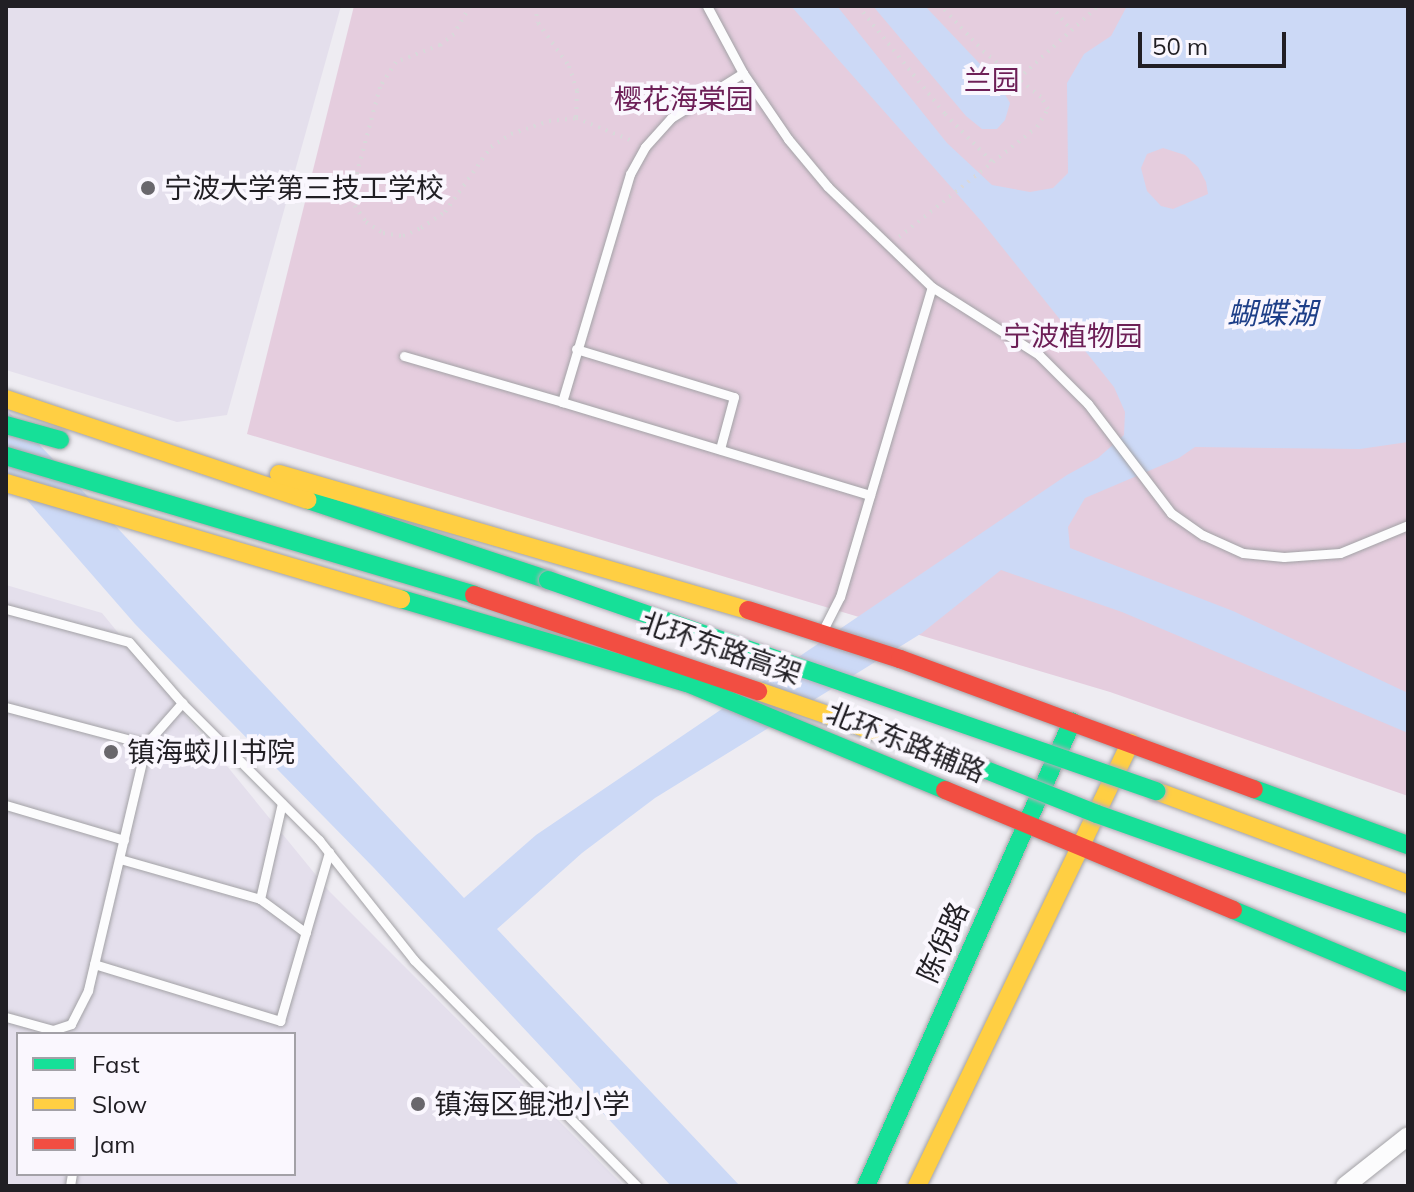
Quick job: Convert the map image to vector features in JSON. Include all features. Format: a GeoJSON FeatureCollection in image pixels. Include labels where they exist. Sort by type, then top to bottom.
{"type":"FeatureCollection","features":[{"type":"Feature","properties":{"kind":"main road"},"geometry":{"type":"LineString","coordinates":[[6,397],[769,616],[900,659],[1408,845]]}},
{"type":"Feature","properties":{"kind":"main road"},"geometry":{"type":"LineString","coordinates":[[6,397],[548,580]]}},
{"type":"Feature","properties":{"kind":"main road"},"geometry":{"type":"LineString","coordinates":[[6,425],[81,446]]}},
{"type":"Feature","properties":{"kind":"main road","name":"北环东路高架"},"geometry":{"type":"LineString","coordinates":[[111,455],[548,580],[1009,738],[1408,884]]}},
{"type":"Feature","properties":{"kind":"main road","name":"北环东路高架"},"geometry":{"type":"LineString","coordinates":[[6,456],[539,614],[986,770],[1097,814],[1408,924]]}},
{"type":"Feature","properties":{"kind":"main road"},"geometry":{"type":"LineString","coordinates":[[6,477],[539,614]]}},
{"type":"Feature","properties":{"kind":"main road","name":"北环东路辅路"},"geometry":{"type":"LineString","coordinates":[[6,483],[687,683],[1408,983]]}},
{"type":"Feature","properties":{"kind":"main road","name":"陈倪路"},"geometry":{"type":"LineString","coordinates":[[866,1186],[1072,722]]}},
{"type":"Feature","properties":{"kind":"main road"},"geometry":{"type":"LineString","coordinates":[[917,1186],[1130,743]]}},
{"type":"Feature","properties":{"kind":"street"},"geometry":{"type":"LineString","coordinates":[[1345,1186],[1408,1136]]}},
{"type":"Feature","properties":{"kind":"lane"},"geometry":{"type":"LineString","coordinates":[[707,6],[743,73],[788,139],[828,187],[932,287],[1039,355],[1088,404],[1171,513],[1203,535],[1243,553],[1311,558],[1340,553],[1408,525]]}},
{"type":"Feature","properties":{"kind":"lane"},"geometry":{"type":"LineString","coordinates":[[562,402],[630,174],[645,147],[671,118],[743,73]]}},
{"type":"Feature","properties":{"kind":"lane"},"geometry":{"type":"LineString","coordinates":[[821,633],[840,597],[932,287]]}},
{"type":"Feature","properties":{"kind":"lane"},"geometry":{"type":"LineString","coordinates":[[576,349],[734,397],[720,449]]}},
{"type":"Feature","properties":{"kind":"lane"},"geometry":{"type":"LineString","coordinates":[[404,356],[870,495]]}},
{"type":"Feature","properties":{"kind":"lane"},"geometry":{"type":"LineString","coordinates":[[6,609],[129,642],[182,703],[329,852],[414,960],[637,1186]]}},
{"type":"Feature","properties":{"kind":"lane"},"geometry":{"type":"LineString","coordinates":[[6,1017],[53,1032],[71,1024],[88,990],[146,744],[182,703]]}},
{"type":"Feature","properties":{"kind":"lane"},"geometry":{"type":"LineString","coordinates":[[6,707],[146,744]]}},
{"type":"Feature","properties":{"kind":"lane"},"geometry":{"type":"LineString","coordinates":[[260,899],[282,803]]}},
{"type":"Feature","properties":{"kind":"lane"},"geometry":{"type":"LineString","coordinates":[[6,805],[124,840]]}},
{"type":"Feature","properties":{"kind":"lane"},"geometry":{"type":"LineString","coordinates":[[94,964],[280,1021],[329,852]]}},
{"type":"Feature","properties":{"kind":"lane"},"geometry":{"type":"LineString","coordinates":[[120,859],[260,899],[306,933]]}},
{"type":"Feature","properties":{"kind":"path"},"geometry":{"type":"LineString","coordinates":[[470,6],[454,34],[440,45],[396,62],[380,87],[350,199],[366,222],[383,233],[403,236],[421,228],[445,212],[491,147],[528,127],[576,118],[645,147]]}},
{"type":"Feature","properties":{"kind":"path"},"geometry":{"type":"LineString","coordinates":[[535,6],[538,23],[569,66],[577,91],[576,118]]}},
{"type":"Feature","properties":{"kind":"path"},"geometry":{"type":"LineString","coordinates":[[858,6],[945,114],[993,162]]}},
{"type":"Feature","properties":{"kind":"path"},"geometry":{"type":"LineString","coordinates":[[888,246],[1037,127],[1048,109],[1041,97],[984,52],[941,6]]}},
{"type":"Feature","properties":{"kind":"path"},"geometry":{"type":"LineString","coordinates":[[1051,6],[1071,30]]}},
{"type":"Feature","properties":{"kind":"path"},"geometry":{"type":"LineString","coordinates":[[1018,79],[1098,6]]}},
{"type":"Feature","properties":{"kind":"shaded area","name":"宁波大学第三技工学校"},"geometry":{"type":"Polygon","coordinates":[[[6,6],[341,6],[227,415],[177,422],[6,370],[6,6]]]}},
{"type":"Feature","properties":{"kind":"shaded area","name":"镇海蛟川书院"},"geometry":{"type":"Polygon","coordinates":[[[6,585],[102,613],[329,891],[624,1186],[6,1186],[6,585]]]}},
{"type":"Feature","properties":{"kind":"green space","name":"宁波植物园"},"geometry":{"type":"Polygon","coordinates":[[[354,6],[1408,6],[1408,796],[1110,692],[247,434],[354,6]]]}},
{"type":"Feature","properties":{"kind":"water","name":"蝴蝶湖"},"geometry":{"type":"Polygon","coordinates":[[[791,6],[837,6],[947,143],[992,185],[1030,192],[1053,188],[1068,173],[1067,83],[1084,54],[1111,36],[1127,6],[1408,6],[1408,442],[1360,449],[1195,447],[1179,458],[1085,498],[1068,527],[1070,548],[1233,611],[1408,693],[1408,733],[1122,612],[1001,570],[922,633],[655,798],[582,853],[497,929],[740,1186],[671,1186],[374,868],[135,624],[6,476],[6,409],[464,898],[536,835],[1067,475],[1098,458],[1124,435],[1125,412],[1114,387],[982,222],[791,6]],[[1163,148],[1147,154],[1141,168],[1147,191],[1161,206],[1173,209],[1208,194],[1198,167],[1185,155],[1163,148]]]}},
{"type":"Feature","properties":{"kind":"water"},"geometry":{"type":"Polygon","coordinates":[[[873,6],[925,6],[999,84],[1010,103],[1005,120],[997,129],[982,129],[966,116],[873,6]]]}},
{"type":"Feature","properties":{"kind":"traffic: fast"},"geometry":{"type":"LineString","coordinates":[[6,425],[60,440]]}},
{"type":"Feature","properties":{"kind":"traffic: fast"},"geometry":{"type":"LineString","coordinates":[[6,456],[474,595]]}},
{"type":"Feature","properties":{"kind":"traffic: fast"},"geometry":{"type":"LineString","coordinates":[[308,500],[548,580]]}},
{"type":"Feature","properties":{"kind":"traffic: fast"},"geometry":{"type":"LineString","coordinates":[[548,580],[1156,791]]}},
{"type":"Feature","properties":{"kind":"traffic: fast"},"geometry":{"type":"LineString","coordinates":[[401,599],[687,683],[945,790]]}},
{"type":"Feature","properties":{"kind":"traffic: fast"},"geometry":{"type":"LineString","coordinates":[[866,1186],[1072,722]]}},
{"type":"Feature","properties":{"kind":"traffic: fast"},"geometry":{"type":"LineString","coordinates":[[986,770],[1097,814],[1408,924]]}},
{"type":"Feature","properties":{"kind":"traffic: fast"},"geometry":{"type":"LineString","coordinates":[[1254,789],[1408,845]]}},
{"type":"Feature","properties":{"kind":"traffic: fast"},"geometry":{"type":"LineString","coordinates":[[1233,910],[1408,983]]}},
{"type":"Feature","properties":{"kind":"traffic: slow"},"geometry":{"type":"LineString","coordinates":[[6,399],[308,500]]}},
{"type":"Feature","properties":{"kind":"traffic: slow"},"geometry":{"type":"LineString","coordinates":[[279,474],[748,610]]}},
{"type":"Feature","properties":{"kind":"traffic: slow"},"geometry":{"type":"LineString","coordinates":[[6,483],[401,599]]}},
{"type":"Feature","properties":{"kind":"traffic: slow"},"geometry":{"type":"LineString","coordinates":[[758,691],[986,770]]}},
{"type":"Feature","properties":{"kind":"traffic: slow"},"geometry":{"type":"LineString","coordinates":[[917,1186],[1130,743]]}},
{"type":"Feature","properties":{"kind":"traffic: slow"},"geometry":{"type":"LineString","coordinates":[[1156,791],[1408,884]]}},
{"type":"Feature","properties":{"kind":"traffic: jam"},"geometry":{"type":"LineString","coordinates":[[474,595],[758,691]]}},
{"type":"Feature","properties":{"kind":"traffic: jam"},"geometry":{"type":"LineString","coordinates":[[748,610],[900,659],[1254,789]]}},
{"type":"Feature","properties":{"kind":"traffic: jam"},"geometry":{"type":"LineString","coordinates":[[945,790],[1233,910]]}},
{"type":"Feature","properties":{"kind":"place","name":"宁波大学第三技工学校"},"geometry":{"type":"Point","coordinates":[148,188]}},
{"type":"Feature","properties":{"kind":"place","name":"镇海蛟川书院"},"geometry":{"type":"Point","coordinates":[111,752]}},
{"type":"Feature","properties":{"kind":"place","name":"镇海区鲲池小学"},"geometry":{"type":"Point","coordinates":[418,1104]}},
{"type":"Feature","properties":{"kind":"park label","name":"兰园"},"geometry":{"type":"Point","coordinates":[992,80]}},
{"type":"Feature","properties":{"kind":"park label","name":"樱花海棠园"},"geometry":{"type":"Point","coordinates":[684,99]}}]}
